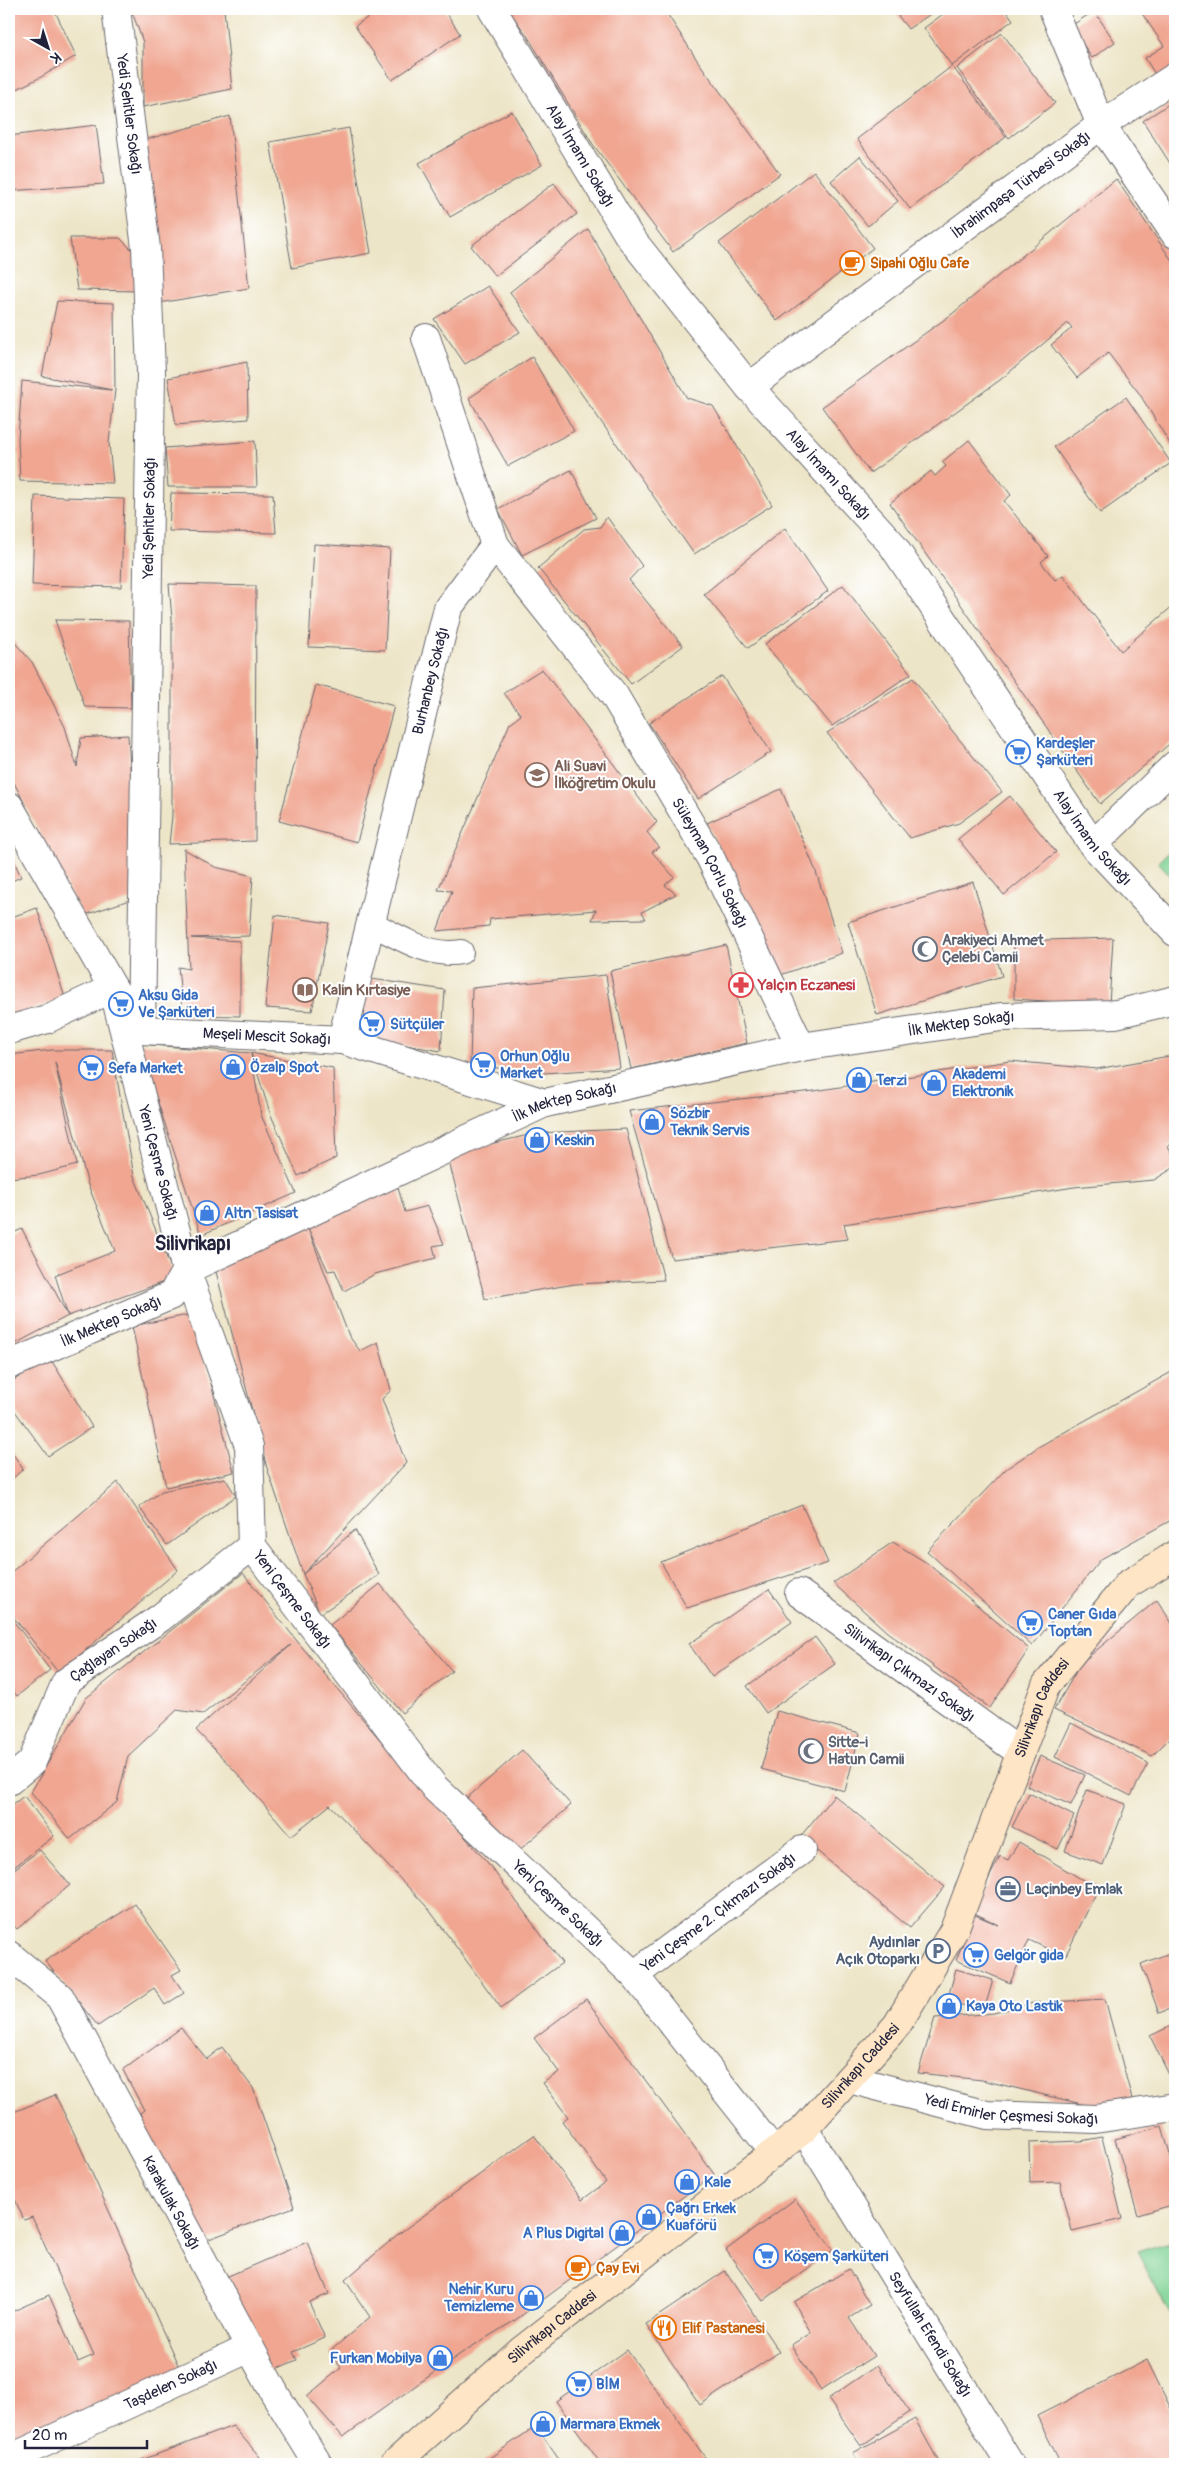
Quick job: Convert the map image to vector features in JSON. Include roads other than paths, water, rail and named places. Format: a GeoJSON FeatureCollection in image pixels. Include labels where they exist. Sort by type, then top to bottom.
{"type":"FeatureCollection","features":[{"type":"Feature","properties":{"kind":"main road","name":"Silivrikapı Caddesi"},"geometry":{"type":"LineString","coordinates":[[394,2464],[522,2350],[804,2129],[897,2025],[954,1930],[1046,1685],[1128,1584],[1175,1555]]}},
{"type":"Feature","properties":{"kind":"street","name":"Yedi Şehitler Sokağı"},"geometry":{"type":"LineString","coordinates":[[116,9],[146,248],[151,372],[141,1030]]}},
{"type":"Feature","properties":{"kind":"street","name":"Alay İmamı Sokağı"},"geometry":{"type":"LineString","coordinates":[[492,9],[629,236],[749,387],[891,543],[1093,844],[1175,932]]}},
{"type":"Feature","properties":{"kind":"street"},"geometry":{"type":"LineString","coordinates":[[1053,9],[1101,125],[1175,234]]}},
{"type":"Feature","properties":{"kind":"street","name":"İbrahimpaşa Türbesi Sokağı"},"geometry":{"type":"LineString","coordinates":[[749,387],[1101,125],[1175,77]]}},
{"type":"Feature","properties":{"kind":"street"},"geometry":{"type":"LineString","coordinates":[[426,338],[495,545]]}},
{"type":"Feature","properties":{"kind":"street","name":"Burhanbey Sokağı"},"geometry":{"type":"LineString","coordinates":[[342,1040],[448,608],[495,545]]}},
{"type":"Feature","properties":{"kind":"street","name":"Süleyman Çorlu Sokağı"},"geometry":{"type":"LineString","coordinates":[[495,545],[614,695],[710,857],[801,1047]]}},
{"type":"Feature","properties":{"kind":"street"},"geometry":{"type":"LineString","coordinates":[[1093,844],[1175,765]]}},
{"type":"Feature","properties":{"kind":"street","name":"Yeni Çeşme Sokağı"},"geometry":{"type":"LineString","coordinates":[[9,806],[113,988],[186,1270],[249,1446],[252,1546],[435,1788],[634,1975],[774,2152]]}},
{"type":"Feature","properties":{"kind":"street"},"geometry":{"type":"LineString","coordinates":[[9,1030],[46,1019],[113,988],[141,1030]]}},
{"type":"Feature","properties":{"kind":"street","name":"İlk Mektep Sokağı"},"geometry":{"type":"LineString","coordinates":[[9,1365],[172,1295],[186,1270],[545,1103],[801,1047],[1001,1017],[1116,1014],[1175,1000]]}},
{"type":"Feature","properties":{"kind":"street","name":"Meşeli Mescit Sokağı"},"geometry":{"type":"LineString","coordinates":[[141,1030],[342,1040],[545,1103]]}},
{"type":"Feature","properties":{"kind":"street","name":"Çağlayan Sokağı"},"geometry":{"type":"LineString","coordinates":[[9,1780],[32,1762],[66,1682],[160,1618],[252,1546]]}},
{"type":"Feature","properties":{"kind":"street","name":"Silivrikapı Çıkmazı Sokağı"},"geometry":{"type":"LineString","coordinates":[[799,1593],[1021,1753]]}},
{"type":"Feature","properties":{"kind":"street","name":"Yeni Çeşme 2. Çıkmazı Sokağı"},"geometry":{"type":"LineString","coordinates":[[634,1975],[802,1850]]}},
{"type":"Feature","properties":{"kind":"street","name":"Karakulak Sokağı"},"geometry":{"type":"LineString","coordinates":[[9,1955],[60,1998],[275,2394],[318,2464]]}},
{"type":"Feature","properties":{"kind":"street","name":"Yedi Emirler Çeşmesi Sokağı"},"geometry":{"type":"LineString","coordinates":[[850,2079],[987,2115],[1095,2119],[1175,2107]]}},
{"type":"Feature","properties":{"kind":"street","name":"Seyfullah Efendi Sokağı"},"geometry":{"type":"LineString","coordinates":[[804,2129],[1010,2464]]}},
{"type":"Feature","properties":{"kind":"street","name":"Taşdelen Sokağı"},"geometry":{"type":"LineString","coordinates":[[9,2459],[250,2348]]}},
{"type":"Feature","properties":{"kind":"lane"},"geometry":{"type":"LineString","coordinates":[[370,923],[416,946],[453,954],[461,952]]}},
{"type":"Feature","properties":{"kind":"place","name":"Sipahi Oğlu Cafe"},"geometry":{"type":"Point","coordinates":[852,263]}},
{"type":"Feature","properties":{"kind":"place","name":"Kardeşler Şarküteri"},"geometry":{"type":"Point","coordinates":[1018,752]}},
{"type":"Feature","properties":{"kind":"place","name":"Ali Suavi İlköğretim Okulu"},"geometry":{"type":"Point","coordinates":[537,775]}},
{"type":"Feature","properties":{"kind":"place","name":"Arakiyeci Ahmet Çelebi Camii"},"geometry":{"type":"Point","coordinates":[925,949]}},
{"type":"Feature","properties":{"kind":"place","name":"Yalçın Eczanesi"},"geometry":{"type":"Point","coordinates":[741,985]}},
{"type":"Feature","properties":{"kind":"place","name":"Kalin Kırtasiye"},"geometry":{"type":"Point","coordinates":[305,990]}},
{"type":"Feature","properties":{"kind":"place","name":"Aksu Gida Ve Şarküteri"},"geometry":{"type":"Point","coordinates":[121,1004]}},
{"type":"Feature","properties":{"kind":"place","name":"Sütçüler"},"geometry":{"type":"Point","coordinates":[372,1024]}},
{"type":"Feature","properties":{"kind":"place","name":"Orhun Oğlu Market"},"geometry":{"type":"Point","coordinates":[483,1065]}},
{"type":"Feature","properties":{"kind":"place","name":"Özalp Spot"},"geometry":{"type":"Point","coordinates":[233,1067]}},
{"type":"Feature","properties":{"kind":"place","name":"Sefa Market"},"geometry":{"type":"Point","coordinates":[91,1068]}},
{"type":"Feature","properties":{"kind":"place","name":"Terzi"},"geometry":{"type":"Point","coordinates":[859,1080]}},
{"type":"Feature","properties":{"kind":"place","name":"Akademi Elektronik"},"geometry":{"type":"Point","coordinates":[934,1083]}},
{"type":"Feature","properties":{"kind":"place","name":"Sözbir Teknik Servis"},"geometry":{"type":"Point","coordinates":[652,1122]}},
{"type":"Feature","properties":{"kind":"place","name":"Keskin"},"geometry":{"type":"Point","coordinates":[537,1140]}},
{"type":"Feature","properties":{"kind":"place","name":"Altn Tasisat"},"geometry":{"type":"Point","coordinates":[207,1213]}},
{"type":"Feature","properties":{"kind":"place","name":"Caner Gıda Toptan"},"geometry":{"type":"Point","coordinates":[1030,1623]}},
{"type":"Feature","properties":{"kind":"place","name":"Sitte-i Hatun Camii"},"geometry":{"type":"Point","coordinates":[811,1751]}},
{"type":"Feature","properties":{"kind":"place","name":"Laçinbey Emlak"},"geometry":{"type":"Point","coordinates":[1008,1889]}},
{"type":"Feature","properties":{"kind":"place","name":"Aydınlar Açık Otoparkı"},"geometry":{"type":"Point","coordinates":[938,1951]}},
{"type":"Feature","properties":{"kind":"place","name":"Gelgör gida"},"geometry":{"type":"Point","coordinates":[976,1955]}},
{"type":"Feature","properties":{"kind":"place","name":"Kaya Oto Lastik"},"geometry":{"type":"Point","coordinates":[949,2006]}},
{"type":"Feature","properties":{"kind":"place","name":"Kale"},"geometry":{"type":"Point","coordinates":[687,2182]}},
{"type":"Feature","properties":{"kind":"place","name":"Çağrı Erkek Kuaförü"},"geometry":{"type":"Point","coordinates":[649,2217]}},
{"type":"Feature","properties":{"kind":"place","name":"A Plus Digital"},"geometry":{"type":"Point","coordinates":[622,2233]}},
{"type":"Feature","properties":{"kind":"place","name":"Köşem Şarküteri"},"geometry":{"type":"Point","coordinates":[766,2256]}},
{"type":"Feature","properties":{"kind":"place","name":"Çay Evi"},"geometry":{"type":"Point","coordinates":[578,2268]}},
{"type":"Feature","properties":{"kind":"place","name":"Nehir Kuru Temizleme"},"geometry":{"type":"Point","coordinates":[531,2298]}},
{"type":"Feature","properties":{"kind":"place","name":"Elif Pastanesi"},"geometry":{"type":"Point","coordinates":[664,2328]}},
{"type":"Feature","properties":{"kind":"place","name":"Furkan Mobilya"},"geometry":{"type":"Point","coordinates":[440,2358]}},
{"type":"Feature","properties":{"kind":"place","name":"BİM"},"geometry":{"type":"Point","coordinates":[579,2384]}},
{"type":"Feature","properties":{"kind":"place","name":"Marmara Ekmek"},"geometry":{"type":"Point","coordinates":[543,2424]}},
{"type":"Feature","properties":{"kind":"district","name":"Silivrikapı"},"geometry":{"type":"Point","coordinates":[193,1243]}}]}
